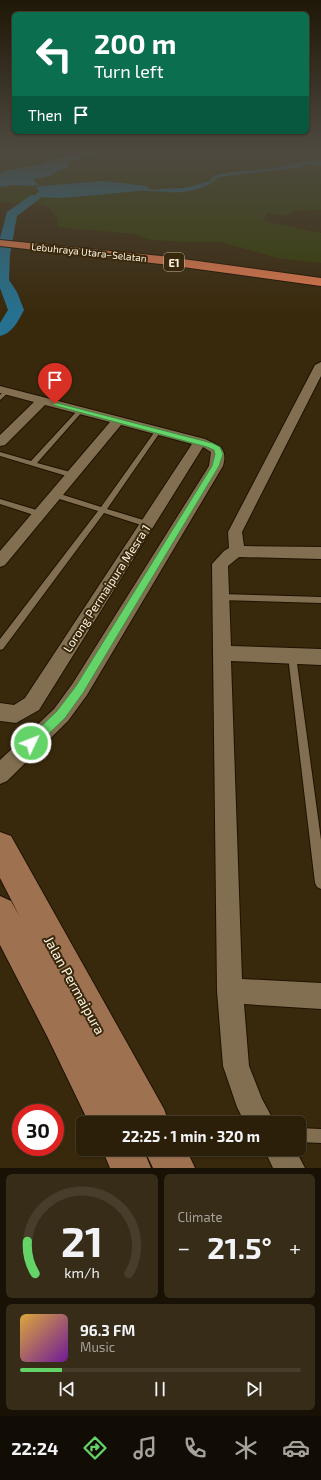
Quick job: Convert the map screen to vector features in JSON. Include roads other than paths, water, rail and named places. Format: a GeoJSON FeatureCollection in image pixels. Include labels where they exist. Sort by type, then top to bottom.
{"type":"FeatureCollection","features":[{"type":"Feature","properties":{"kind":"highway","name":"Lebuhraya Utara–Selatan"},"geometry":{"type":"LineString","coordinates":[[0,238],[321,282]]}},
{"type":"Feature","properties":{"kind":"highway","name":"Lebuhraya Utara–Selatan"},"geometry":{"type":"LineString","coordinates":[[0,243],[29,243],[164,255],[321,276]]}},
{"type":"Feature","properties":{"kind":"main road","name":"Jalan Permaipura"},"geometry":{"type":"LineString","coordinates":[[0,847],[146,1116]]}},
{"type":"Feature","properties":{"kind":"main road"},"geometry":{"type":"LineString","coordinates":[[0,912],[60,1023],[106,1116]]}},
{"type":"Feature","properties":{"kind":"main road"},"geometry":{"type":"LineString","coordinates":[[125,1156],[131,1168]]}},
{"type":"Feature","properties":{"kind":"main road"},"geometry":{"type":"LineString","coordinates":[[168,1156],[175,1168]]}},
{"type":"Feature","properties":{"kind":"street"},"geometry":{"type":"LineString","coordinates":[[237,551],[235,532],[321,365]]}},
{"type":"Feature","properties":{"kind":"street"},"geometry":{"type":"LineString","coordinates":[[0,774],[61,715],[80,689],[216,466],[219,451],[200,442],[42,400],[2,393]]}},
{"type":"Feature","properties":{"kind":"street"},"geometry":{"type":"LineString","coordinates":[[0,442],[42,400]]}},
{"type":"Feature","properties":{"kind":"street"},"geometry":{"type":"LineString","coordinates":[[0,561],[118,421]]}},
{"type":"Feature","properties":{"kind":"street","name":"Lorong Permaipura Mesra 1"},"geometry":{"type":"LineString","coordinates":[[0,712],[16,714],[32,704],[200,442]]}},
{"type":"Feature","properties":{"kind":"street"},"geometry":{"type":"LineString","coordinates":[[257,1116],[251,1107],[236,1066],[230,991],[220,564],[229,555],[237,551],[321,553]]}},
{"type":"Feature","properties":{"kind":"street"},"geometry":{"type":"LineString","coordinates":[[221,653],[321,657]]}},
{"type":"Feature","properties":{"kind":"street"},"geometry":{"type":"LineString","coordinates":[[230,991],[321,996]]}},
{"type":"Feature","properties":{"kind":"street"},"geometry":{"type":"LineString","coordinates":[[282,1156],[290,1168]]}},
{"type":"Feature","properties":{"kind":"lane"},"geometry":{"type":"LineString","coordinates":[[33,463],[80,411]]}},
{"type":"Feature","properties":{"kind":"lane"},"geometry":{"type":"LineString","coordinates":[[0,646],[102,510],[158,431]]}},
{"type":"Feature","properties":{"kind":"lane"},"geometry":{"type":"LineString","coordinates":[[0,454],[72,475]]}},
{"type":"Feature","properties":{"kind":"lane"},"geometry":{"type":"LineString","coordinates":[[55,495],[147,524]]}},
{"type":"Feature","properties":{"kind":"lane"},"geometry":{"type":"LineString","coordinates":[[0,501],[40,514]]}},
{"type":"Feature","properties":{"kind":"lane"},"geometry":{"type":"LineString","coordinates":[[220,597],[321,600]]}},
{"type":"Feature","properties":{"kind":"lane"},"geometry":{"type":"LineString","coordinates":[[292,656],[321,883]]}},
{"type":"Feature","properties":{"kind":"lane"},"geometry":{"type":"LineString","coordinates":[[306,1135],[321,1136]]}},
{"type":"Feature","properties":{"kind":"waterway"},"geometry":{"type":"LineString","coordinates":[[0,331],[9,323],[16,310],[10,292],[2,280],[3,254],[11,215],[24,206]]}}]}
